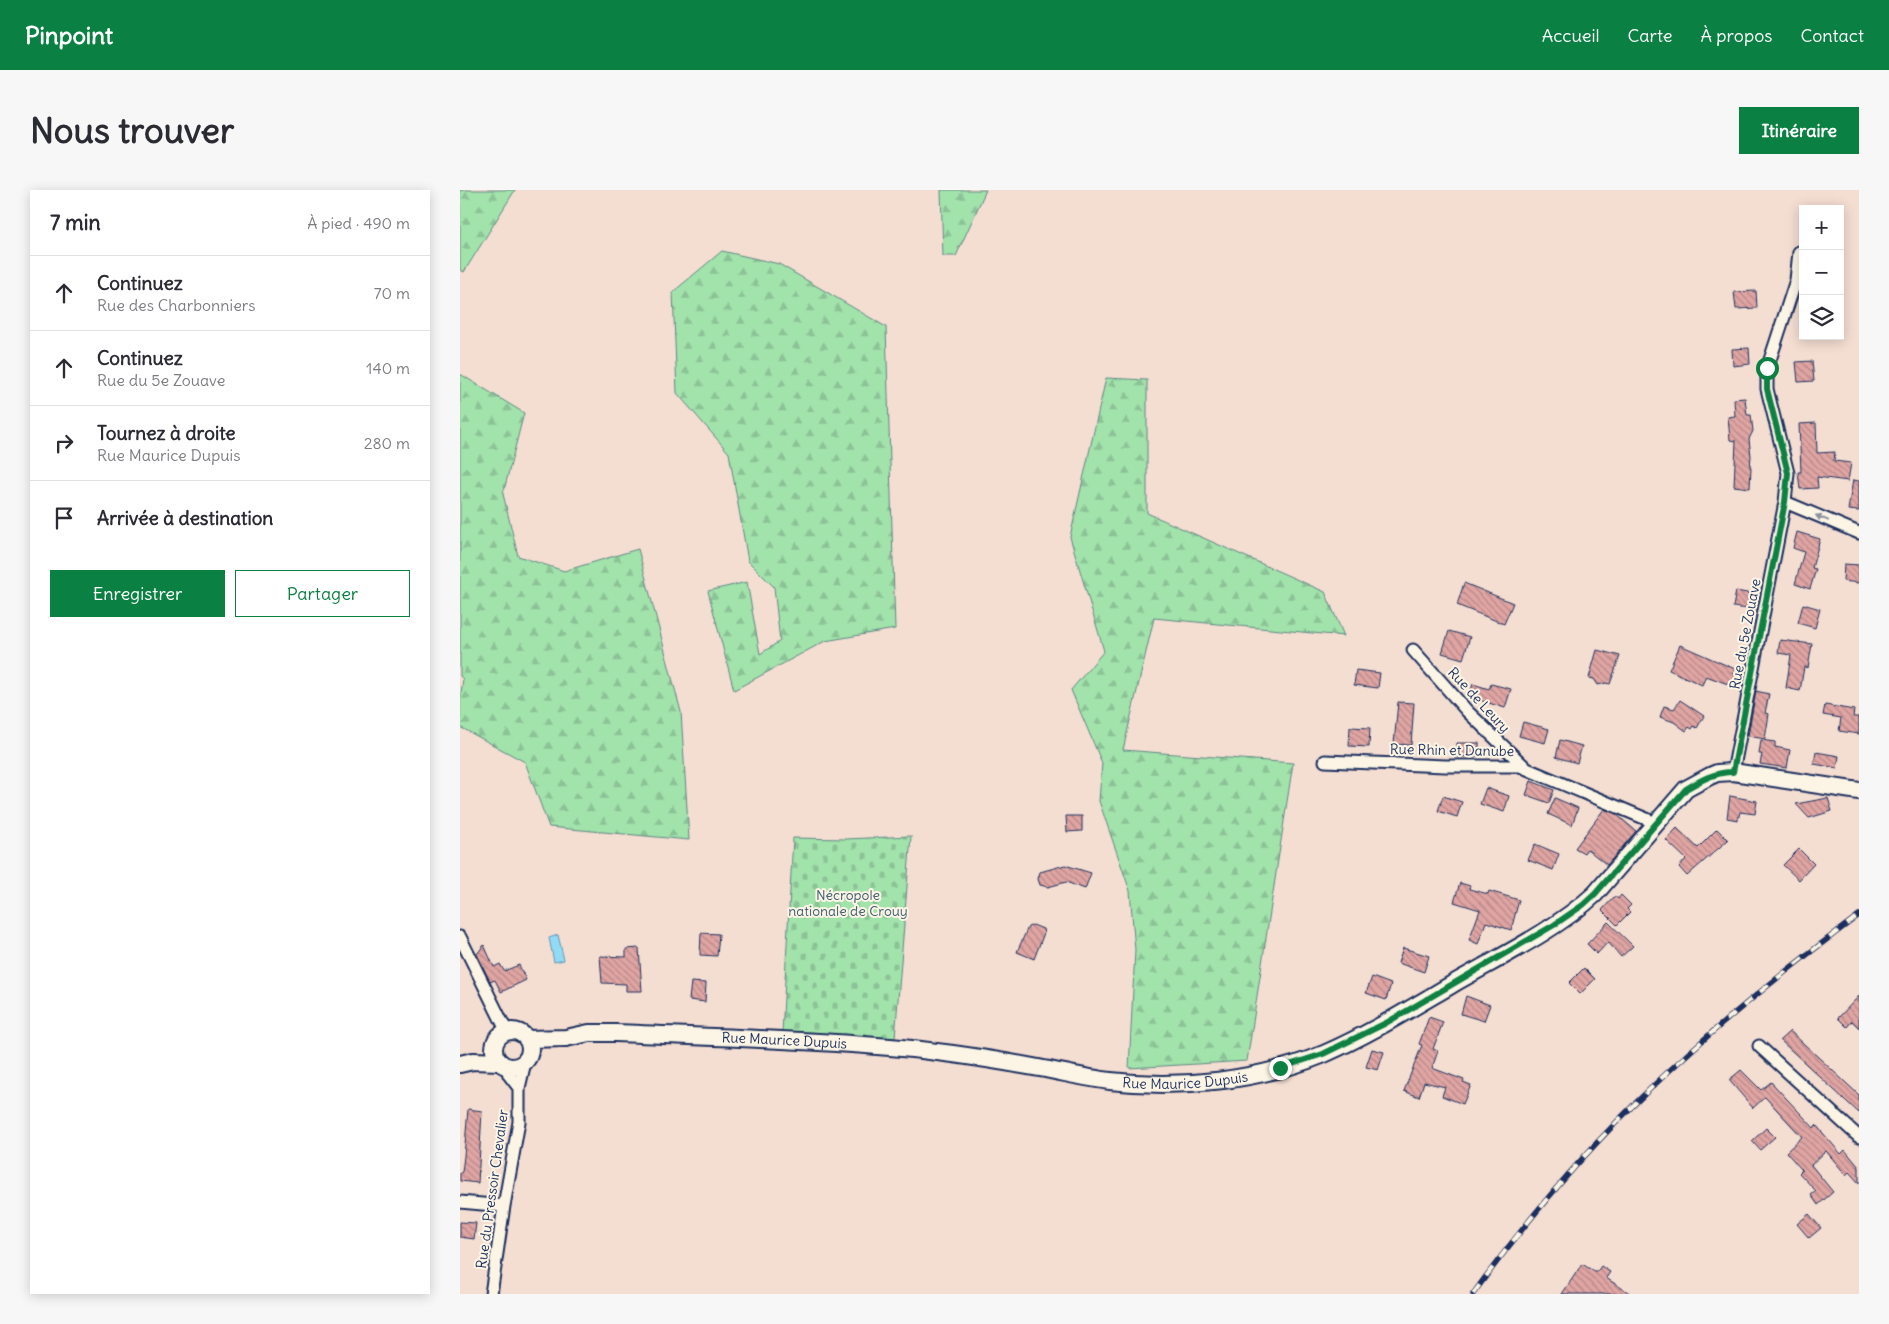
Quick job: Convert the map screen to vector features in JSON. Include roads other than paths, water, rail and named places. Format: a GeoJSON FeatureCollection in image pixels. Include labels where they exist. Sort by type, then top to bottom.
{"type":"FeatureCollection","features":[{"type":"Feature","properties":{"kind":"main road","name":"Rue Maurice Dupuis"},"geometry":{"type":"LineString","coordinates":[[527,1040],[566,1038],[589,1033],[616,1033],[891,1047],[985,1058],[1110,1081],[1149,1083],[1194,1083],[1244,1076],[1280,1068],[1323,1054],[1368,1033],[1554,925],[1583,905],[1595,894],[1686,789],[1701,780],[1717,773],[1733,772],[1859,791]]}},
{"type":"Feature","properties":{"kind":"main road"},"geometry":{"type":"LineString","coordinates":[[460,1059],[500,1058],[516,1066],[526,1060],[530,1049],[527,1040],[518,1032],[507,1032],[499,1038],[500,1058]]}},
{"type":"Feature","properties":{"kind":"main road","name":"Rue Maurice Dupuis"},"geometry":{"type":"LineString","coordinates":[[526,1060],[566,1038]]}},
{"type":"Feature","properties":{"kind":"main road"},"geometry":{"type":"LineString","coordinates":[[460,1064],[500,1058]]}},
{"type":"Feature","properties":{"kind":"street","name":"Rue du 5e Zouave"},"geometry":{"type":"LineString","coordinates":[[1733,772],[1785,502],[1788,473],[1767,389],[1767,368],[1796,280],[1799,252]]}},
{"type":"Feature","properties":{"kind":"street"},"geometry":{"type":"LineString","coordinates":[[1785,502],[1859,533]]}},
{"type":"Feature","properties":{"kind":"street","name":"Rue de Leury"},"geometry":{"type":"LineString","coordinates":[[1413,650],[1467,711],[1526,768]]}},
{"type":"Feature","properties":{"kind":"street","name":"Rue Rhin et Danube"},"geometry":{"type":"LineString","coordinates":[[1325,761],[1445,766],[1512,766],[1526,768],[1656,823]]}},
{"type":"Feature","properties":{"kind":"street"},"geometry":{"type":"LineString","coordinates":[[460,937],[507,1032]]}},
{"type":"Feature","properties":{"kind":"street"},"geometry":{"type":"LineString","coordinates":[[1759,1046],[1859,1136]]}},
{"type":"Feature","properties":{"kind":"street","name":"Rue du Pressoir Chevalier"},"geometry":{"type":"LineString","coordinates":[[500,1058],[519,1088]]}},
{"type":"Feature","properties":{"kind":"street","name":"Rue du Pressoir Chevalier"},"geometry":{"type":"LineString","coordinates":[[492,1294],[504,1206],[520,1122],[519,1088],[526,1060]]}},
{"type":"Feature","properties":{"kind":"street"},"geometry":{"type":"LineString","coordinates":[[460,1202],[504,1206]]}},
{"type":"Feature","properties":{"kind":"water"},"geometry":{"type":"Polygon","coordinates":[[[558,935],[564,960],[554,962],[549,938],[558,935]]]}},
{"type":"Feature","properties":{"kind":"railway"},"geometry":{"type":"LineString","coordinates":[[1473,1294],[1556,1188],[1625,1114],[1674,1066],[1725,1021],[1859,915]]}},
{"type":"Feature","properties":{"kind":"park label","name":"Nécropole nationale de Crouy"},"geometry":{"type":"Point","coordinates":[848,904]}}]}
